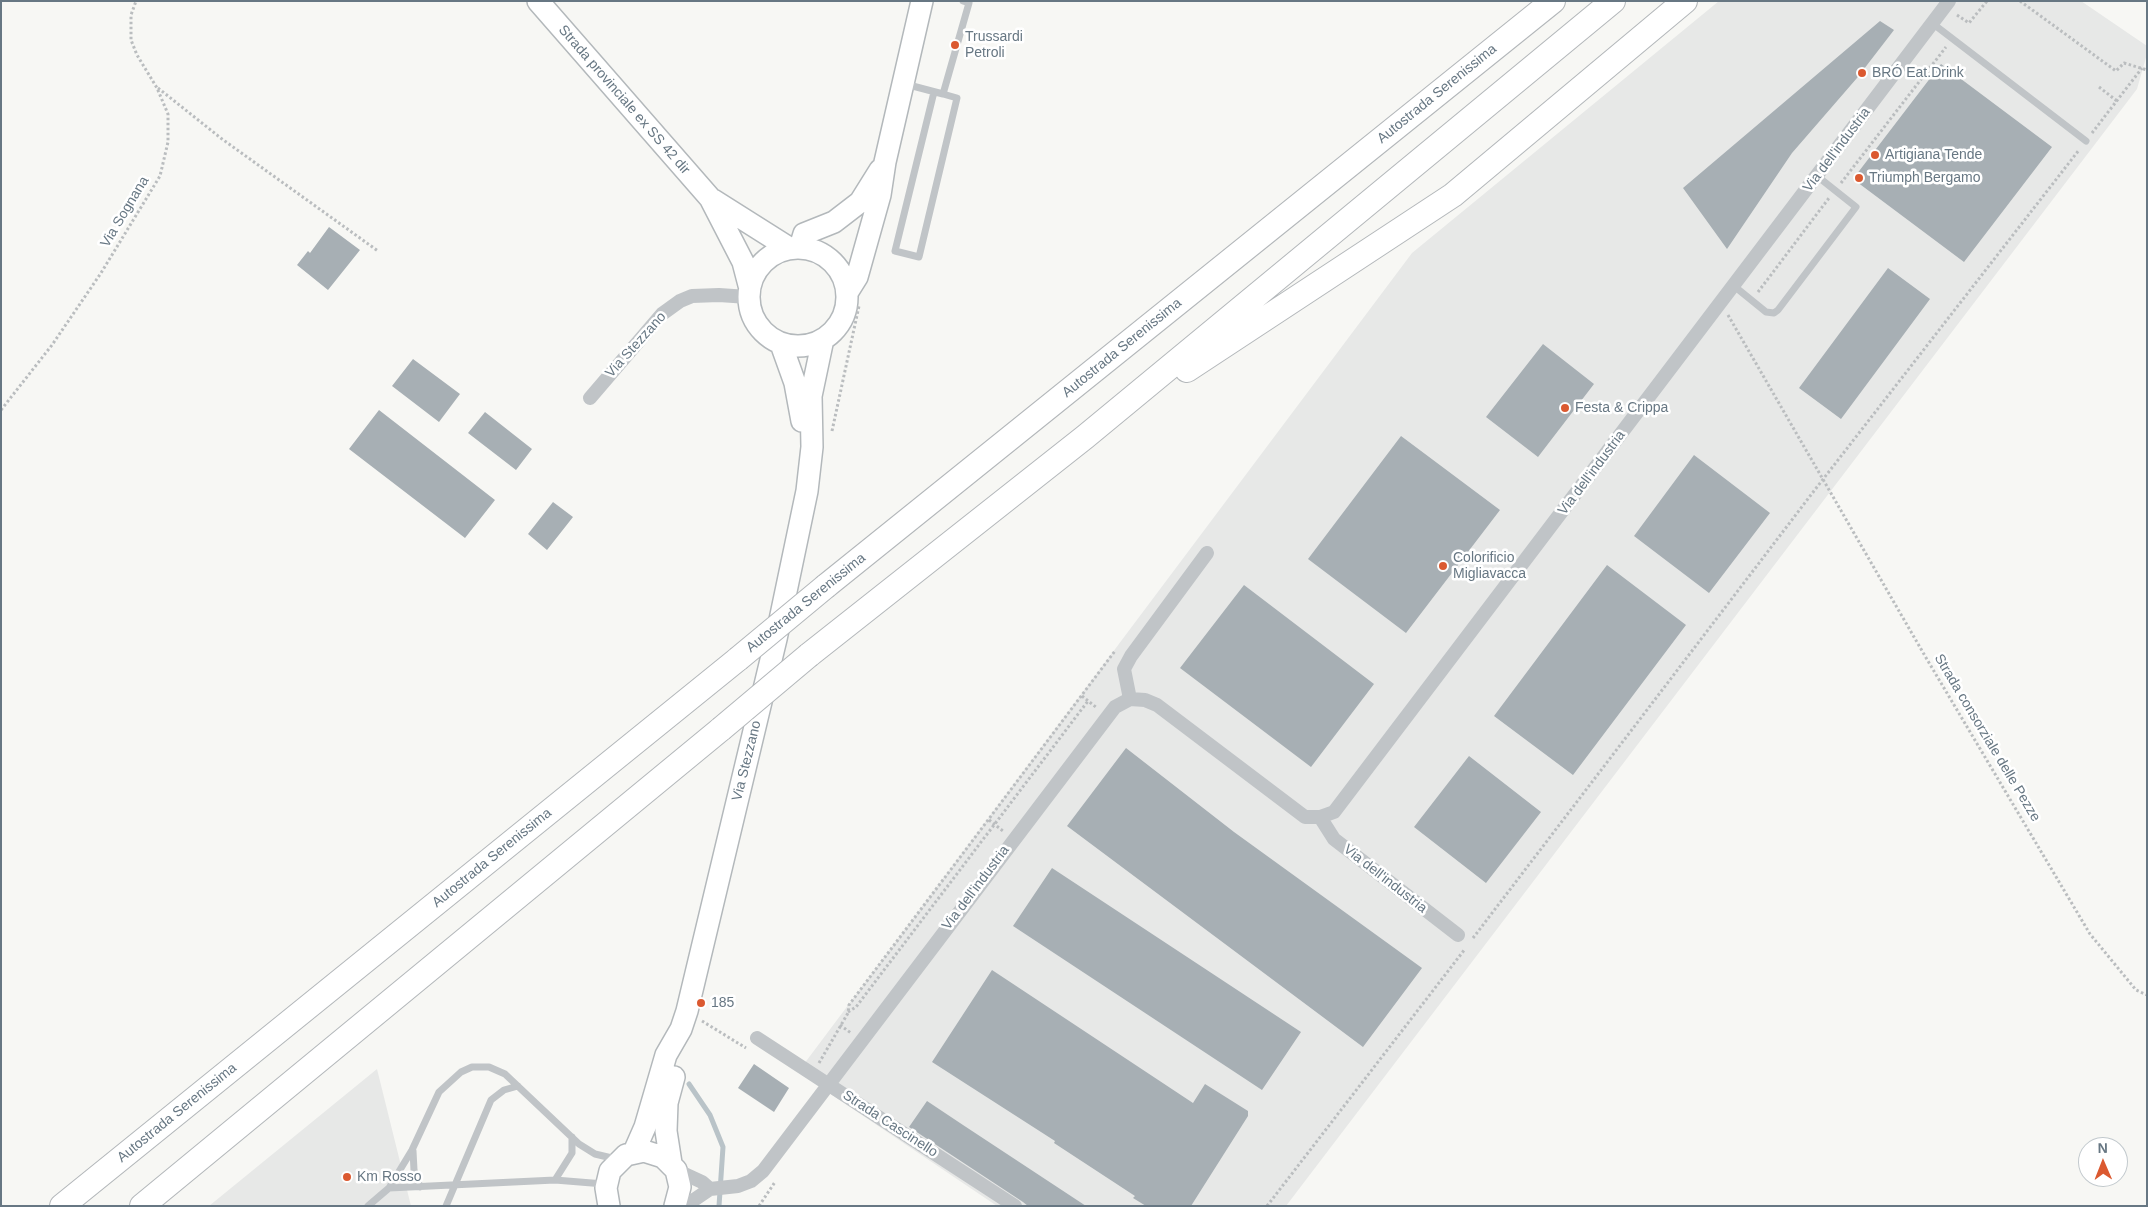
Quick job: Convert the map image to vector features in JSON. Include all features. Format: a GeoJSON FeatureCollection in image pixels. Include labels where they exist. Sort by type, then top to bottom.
{"type":"FeatureCollection","features":[{"type":"Feature","properties":{"kind":"highway","name":"Autostrada Serenissima"},"geometry":{"type":"LineString","coordinates":[[62,1206],[826,586],[1553,1]]}},
{"type":"Feature","properties":{"kind":"highway"},"geometry":{"type":"LineString","coordinates":[[142,1206],[810,655],[1085,437],[1613,1]]}},
{"type":"Feature","properties":{"kind":"highway"},"geometry":{"type":"LineString","coordinates":[[1085,437],[1453,196],[1685,1]]}},
{"type":"Feature","properties":{"kind":"main road","name":"Strada provinciale ex SS 42 dir"},"geometry":{"type":"LineString","coordinates":[[538,1],[710,198],[743,262],[749,291]]}},
{"type":"Feature","properties":{"kind":"main road"},"geometry":{"type":"LineString","coordinates":[[847,294],[842,276],[832,261],[817,252],[794,248],[780,251],[763,261],[752,276],[749,291],[750,312],[757,326],[768,336],[781,344],[803,346],[823,340],[842,320],[847,294],[857,276],[880,194],[885,162],[922,1]]}},
{"type":"Feature","properties":{"kind":"main road"},"geometry":{"type":"LineString","coordinates":[[794,248],[804,234],[834,222],[860,202],[885,162]]}},
{"type":"Feature","properties":{"kind":"main road","name":"Strada provinciale ex SS 42 dir"},"geometry":{"type":"LineString","coordinates":[[710,198],[794,248]]}},
{"type":"Feature","properties":{"kind":"main road","name":"Via Stezzano"},"geometry":{"type":"LineString","coordinates":[[675,1206],[680,1187],[666,1131],[667,1103],[680,1051],[684,1020],[776,639],[807,492],[812,447],[811,396],[823,340]]}},
{"type":"Feature","properties":{"kind":"main road","name":"Via Stezzano"},"geometry":{"type":"LineString","coordinates":[[781,344],[795,383],[802,415],[807,492]]}},
{"type":"Feature","properties":{"kind":"main road","name":"Via Stezzano"},"geometry":{"type":"LineString","coordinates":[[609,1198],[610,1171],[626,1156],[646,1126],[666,1055],[684,1020]]}},
{"type":"Feature","properties":{"kind":"main road"},"geometry":{"type":"LineString","coordinates":[[626,1156],[654,1152],[674,1167]]}},
{"type":"Feature","properties":{"kind":"street","name":"Via dell'industria"},"geometry":{"type":"LineString","coordinates":[[1458,935],[1334,840],[1320,817],[1334,812],[1344,801],[1947,4]]}},
{"type":"Feature","properties":{"kind":"street","name":"Via Stezzano"},"geometry":{"type":"LineString","coordinates":[[590,398],[662,314],[680,301],[692,296],[749,291]]}},
{"type":"Feature","properties":{"kind":"street"},"geometry":{"type":"LineString","coordinates":[[1208,553],[1131,656],[1124,669],[1130,699],[1145,700],[1157,705],[1304,817],[1320,817]]}},
{"type":"Feature","properties":{"kind":"street","name":"Via dell'industria"},"geometry":{"type":"LineString","coordinates":[[829,1084],[1106,716],[1115,707],[1130,699]]}},
{"type":"Feature","properties":{"kind":"street"},"geometry":{"type":"LineString","coordinates":[[757,1038],[829,1084]]}},
{"type":"Feature","properties":{"kind":"street","name":"Strada Cascinello"},"geometry":{"type":"LineString","coordinates":[[685,1206],[710,1189],[738,1186],[751,1180],[763,1171],[829,1084],[1015,1206]]}},
{"type":"Feature","properties":{"kind":"street"},"geometry":{"type":"LineString","coordinates":[[674,1167],[702,1182],[710,1189]]}},
{"type":"Feature","properties":{"kind":"lane"},"geometry":{"type":"LineString","coordinates":[[943,94],[968,3],[963,1]]}},
{"type":"Feature","properties":{"kind":"lane"},"geometry":{"type":"LineString","coordinates":[[1932,23],[2086,141]]}},
{"type":"Feature","properties":{"kind":"lane"},"geometry":{"type":"LineString","coordinates":[[902,84],[943,94],[957,98],[919,257],[895,251],[934,92]]}},
{"type":"Feature","properties":{"kind":"lane"},"geometry":{"type":"LineString","coordinates":[[1734,286],[1766,312],[1774,313],[1856,207],[1817,176]]}},
{"type":"Feature","properties":{"kind":"lane"},"geometry":{"type":"LineString","coordinates":[[368,1206],[389,1188],[412,1150],[438,1092],[461,1072],[472,1067],[489,1067],[505,1074],[572,1137],[595,1154],[626,1156]]}},
{"type":"Feature","properties":{"kind":"lane"},"geometry":{"type":"LineString","coordinates":[[446,1206],[491,1100],[504,1090],[518,1086]]}},
{"type":"Feature","properties":{"kind":"lane"},"geometry":{"type":"LineString","coordinates":[[556,1180],[572,1153],[572,1137]]}},
{"type":"Feature","properties":{"kind":"lane"},"geometry":{"type":"LineString","coordinates":[[412,1150],[414,1170],[420,1187]]}},
{"type":"Feature","properties":{"kind":"lane"},"geometry":{"type":"LineString","coordinates":[[389,1188],[556,1180],[609,1198]]}},
{"type":"Feature","properties":{"kind":"path","name":"Via Sognana"},"geometry":{"type":"LineString","coordinates":[[1,410],[52,344],[101,273],[160,176],[168,142],[168,114],[157,88],[137,55],[132,40],[131,15],[136,1]]}},
{"type":"Feature","properties":{"kind":"path"},"geometry":{"type":"LineString","coordinates":[[1947,4],[1969,23],[1986,1]]}},
{"type":"Feature","properties":{"kind":"path"},"geometry":{"type":"LineString","coordinates":[[2020,1],[2116,71],[2124,63],[2147,70]]}},
{"type":"Feature","properties":{"kind":"path"},"geometry":{"type":"LineString","coordinates":[[1751,301],[1952,39]]}},
{"type":"Feature","properties":{"kind":"path"},"geometry":{"type":"LineString","coordinates":[[1267,1206],[1823,479],[2142,68]]}},
{"type":"Feature","properties":{"kind":"path"},"geometry":{"type":"LineString","coordinates":[[2099,87],[2117,101]]}},
{"type":"Feature","properties":{"kind":"path"},"geometry":{"type":"LineString","coordinates":[[157,88],[222,139],[378,251]]}},
{"type":"Feature","properties":{"kind":"path","name":"Strada consorziale delle Pezze"},"geometry":{"type":"LineString","coordinates":[[1721,302],[2090,934],[2136,990],[2147,995]]}},
{"type":"Feature","properties":{"kind":"path"},"geometry":{"type":"LineString","coordinates":[[813,1074],[848,1013],[849,1005],[1118,647],[1131,656]]}},
{"type":"Feature","properties":{"kind":"path"},"geometry":{"type":"LineString","coordinates":[[1082,696],[1106,716]]}},
{"type":"Feature","properties":{"kind":"path"},"geometry":{"type":"LineString","coordinates":[[848,1013],[856,1007],[1088,701]]}},
{"type":"Feature","properties":{"kind":"path"},"geometry":{"type":"LineString","coordinates":[[989,820],[1013,839]]}},
{"type":"Feature","properties":{"kind":"path"},"geometry":{"type":"LineString","coordinates":[[684,1020],[748,1050],[757,1038]]}},
{"type":"Feature","properties":{"kind":"shaded area"},"geometry":{"type":"Polygon","coordinates":[[[1719,1],[2081,1],[2147,46],[2147,54],[2137,89],[1286,1206],[997,1206],[798,1072],[1412,253],[1719,1]]]}},
{"type":"Feature","properties":{"kind":"shaded area"},"geometry":{"type":"Polygon","coordinates":[[[377,1069],[411,1206],[209,1206],[377,1069]]]}},
{"type":"Feature","properties":{"kind":"building"},"geometry":{"type":"Polygon","coordinates":[[[1880,21],[1894,30],[1857,78],[1792,153],[1727,249],[1683,188],[1880,21]]]}},
{"type":"Feature","properties":{"kind":"building"},"geometry":{"type":"Polygon","coordinates":[[[1941,64],[2052,147],[1964,262],[1853,179],[1941,64]]]}},
{"type":"Feature","properties":{"kind":"building"},"geometry":{"type":"Polygon","coordinates":[[[329,227],[360,250],[328,290],[297,265],[308,251],[310,253],[329,227]]]}},
{"type":"Feature","properties":{"kind":"building"},"geometry":{"type":"Polygon","coordinates":[[[1888,268],[1930,299],[1841,419],[1799,388],[1888,268]]]}},
{"type":"Feature","properties":{"kind":"building"},"geometry":{"type":"Polygon","coordinates":[[[1543,344],[1594,384],[1538,457],[1486,417],[1543,344]]]}},
{"type":"Feature","properties":{"kind":"building"},"geometry":{"type":"Polygon","coordinates":[[[413,359],[460,394],[439,422],[392,386],[413,359]]]}},
{"type":"Feature","properties":{"kind":"building"},"geometry":{"type":"Polygon","coordinates":[[[379,410],[495,500],[465,538],[349,449],[379,410]]]}},
{"type":"Feature","properties":{"kind":"building"},"geometry":{"type":"Polygon","coordinates":[[[485,412],[532,449],[516,470],[468,433],[485,412]]]}},
{"type":"Feature","properties":{"kind":"building"},"geometry":{"type":"Polygon","coordinates":[[[1401,436],[1500,510],[1406,633],[1308,559],[1401,436]]]}},
{"type":"Feature","properties":{"kind":"building"},"geometry":{"type":"Polygon","coordinates":[[[1694,455],[1770,513],[1709,593],[1634,536],[1694,455]]]}},
{"type":"Feature","properties":{"kind":"building"},"geometry":{"type":"Polygon","coordinates":[[[553,502],[573,517],[547,550],[528,534],[553,502]]]}},
{"type":"Feature","properties":{"kind":"building"},"geometry":{"type":"Polygon","coordinates":[[[1607,565],[1686,625],[1573,775],[1494,716],[1607,565]]]}},
{"type":"Feature","properties":{"kind":"building"},"geometry":{"type":"Polygon","coordinates":[[[1244,585],[1374,684],[1311,767],[1180,668],[1244,585]]]}},
{"type":"Feature","properties":{"kind":"building"},"geometry":{"type":"Polygon","coordinates":[[[1126,748],[1234,832],[1422,968],[1363,1047],[1067,826],[1126,748]]]}},
{"type":"Feature","properties":{"kind":"building"},"geometry":{"type":"Polygon","coordinates":[[[1469,756],[1541,812],[1486,883],[1414,827],[1469,756]]]}},
{"type":"Feature","properties":{"kind":"building"},"geometry":{"type":"Polygon","coordinates":[[[1052,868],[1301,1032],[1262,1090],[1013,926],[1052,868]]]}},
{"type":"Feature","properties":{"kind":"building"},"geometry":{"type":"Polygon","coordinates":[[[992,970],[1193,1103],[1205,1084],[1248,1111],[1248,1116],[1191,1206],[1146,1206],[1133,1198],[1135,1196],[1054,1143],[1055,1141],[932,1062],[992,970]]]}},
{"type":"Feature","properties":{"kind":"building"},"geometry":{"type":"Polygon","coordinates":[[[754,1064],[789,1088],[774,1112],[738,1088],[754,1064]]]}},
{"type":"Feature","properties":{"kind":"building"},"geometry":{"type":"Polygon","coordinates":[[[927,1101],[1086,1206],[1028,1206],[909,1127],[927,1101]]]}},
{"type":"Feature","properties":{"kind":"waterway"},"geometry":{"type":"LineString","coordinates":[[689,1084],[710,1115],[723,1147],[719,1206]]}},
{"type":"Feature","properties":{"kind":"place","name":"Trussardi Petroli"},"geometry":{"type":"Point","coordinates":[955,45]}},
{"type":"Feature","properties":{"kind":"place","name":"BRÓ Eat.Drink"},"geometry":{"type":"Point","coordinates":[1862,73]}},
{"type":"Feature","properties":{"kind":"place","name":"Artigiana Tende"},"geometry":{"type":"Point","coordinates":[1875,155]}},
{"type":"Feature","properties":{"kind":"place","name":"Triumph Bergamo"},"geometry":{"type":"Point","coordinates":[1859,178]}},
{"type":"Feature","properties":{"kind":"place","name":"Festa & Crippa"},"geometry":{"type":"Point","coordinates":[1565,408]}},
{"type":"Feature","properties":{"kind":"place","name":"Colorificio Migliavacca"},"geometry":{"type":"Point","coordinates":[1443,566]}},
{"type":"Feature","properties":{"kind":"place","name":"185"},"geometry":{"type":"Point","coordinates":[701,1003]}},
{"type":"Feature","properties":{"kind":"place","name":"Km Rosso"},"geometry":{"type":"Point","coordinates":[347,1177]}}]}
